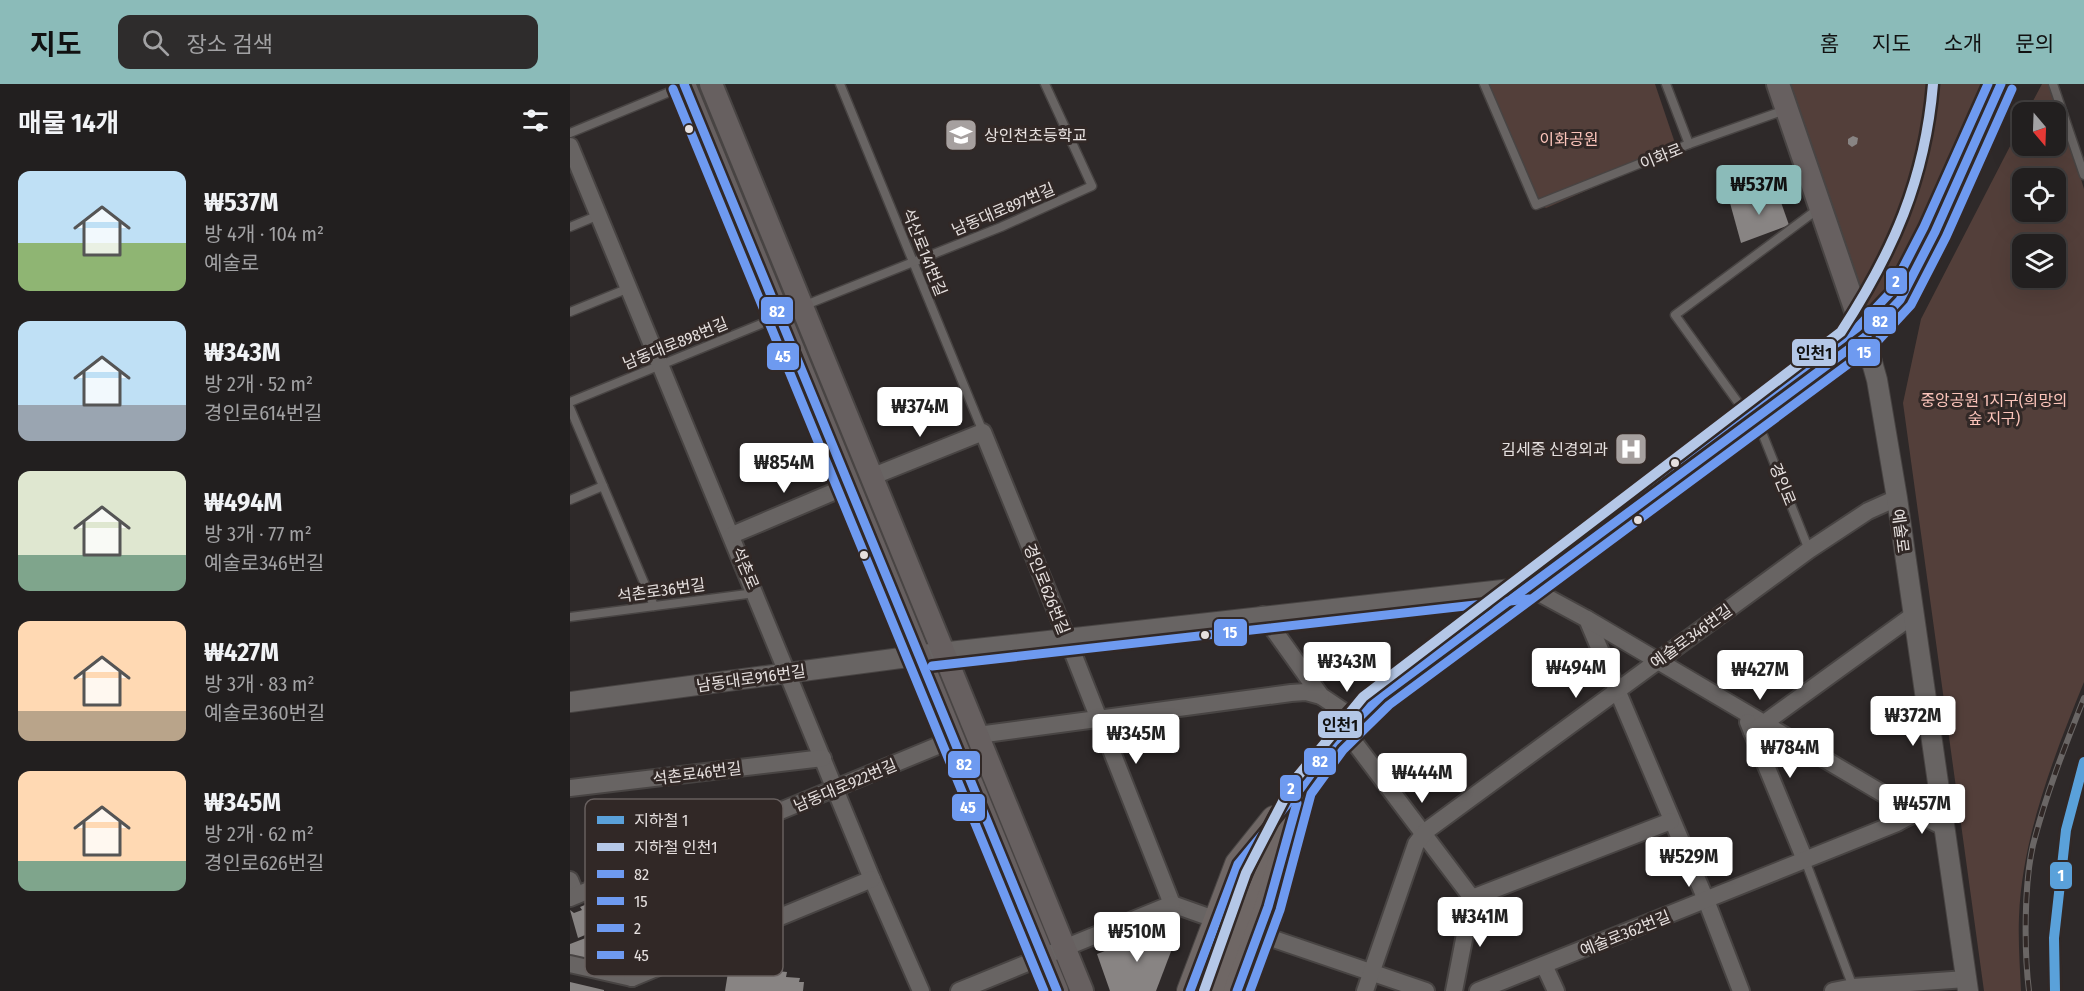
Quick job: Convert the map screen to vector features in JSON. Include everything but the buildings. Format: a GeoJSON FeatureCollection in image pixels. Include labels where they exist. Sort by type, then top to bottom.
{"type":"FeatureCollection","features":[{"type":"Feature","properties":{"kind":"main road"},"geometry":{"type":"LineString","coordinates":[[711,84],[850,485],[932,654],[978,735],[1053,951],[1057,991]]}},
{"type":"Feature","properties":{"kind":"main road","name":"예술로"},"geometry":{"type":"LineString","coordinates":[[1778,84],[1865,337]]}},
{"type":"Feature","properties":{"kind":"main road"},"geometry":{"type":"LineString","coordinates":[[1190,991],[1238,864],[1350,724],[1381,696],[1865,337],[1900,300],[1935,232],[2001,84]]}},
{"type":"Feature","properties":{"kind":"main road"},"geometry":{"type":"LineString","coordinates":[[684,85],[790,312],[871,477],[932,654],[954,739],[1053,951],[1082,991]]}},
{"type":"Feature","properties":{"kind":"main road"},"geometry":{"type":"LineString","coordinates":[[1237,991],[1259,934],[1280,869],[1300,789]]}},
{"type":"Feature","properties":{"kind":"main road"},"geometry":{"type":"LineString","coordinates":[[1215,991],[1248,897],[1300,789]]}},
{"type":"Feature","properties":{"kind":"street","name":"석촌로"},"geometry":{"type":"LineString","coordinates":[[570,146],[872,879],[921,991]]}},
{"type":"Feature","properties":{"kind":"street","name":"예술로"},"geometry":{"type":"LineString","coordinates":[[1865,337],[1877,380],[1897,498],[1912,616],[1967,985]]}},
{"type":"Feature","properties":{"kind":"street"},"geometry":{"type":"LineString","coordinates":[[871,477],[983,432]]}},
{"type":"Feature","properties":{"kind":"street","name":"경인로626번길"},"geometry":{"type":"LineString","coordinates":[[983,432],[1172,904]]}},
{"type":"Feature","properties":{"kind":"street"},"geometry":{"type":"LineString","coordinates":[[732,535],[850,485]]}},
{"type":"Feature","properties":{"kind":"street","name":"예술로346번길"},"geometry":{"type":"LineString","coordinates":[[1365,991],[1416,844],[1423,835],[1809,550],[1868,511],[1897,498]]}},
{"type":"Feature","properties":{"kind":"street"},"geometry":{"type":"LineString","coordinates":[[1528,587],[1744,711],[1758,728],[1805,860]]}},
{"type":"Feature","properties":{"kind":"street","name":"남동대로916번길"},"geometry":{"type":"LineString","coordinates":[[570,702],[932,654],[1528,587]]}},
{"type":"Feature","properties":{"kind":"street"},"geometry":{"type":"LineString","coordinates":[[1263,615],[1321,696],[1350,724],[1423,835],[1472,898],[1454,991]]}},
{"type":"Feature","properties":{"kind":"street"},"geometry":{"type":"LineString","coordinates":[[1758,728],[1912,616]]}},
{"type":"Feature","properties":{"kind":"street"},"geometry":{"type":"LineString","coordinates":[[1587,619],[1706,900],[1741,991]]}},
{"type":"Feature","properties":{"kind":"street"},"geometry":{"type":"LineString","coordinates":[[978,735],[1100,721],[1291,693],[1306,692],[1321,696]]}},
{"type":"Feature","properties":{"kind":"street"},"geometry":{"type":"LineString","coordinates":[[1758,728],[1944,827]]}},
{"type":"Feature","properties":{"kind":"street","name":"남동대로922번길"},"geometry":{"type":"LineString","coordinates":[[783,809],[954,739]]}},
{"type":"Feature","properties":{"kind":"street","name":"석촌로46번길"},"geometry":{"type":"LineString","coordinates":[[570,788],[823,758]]}},
{"type":"Feature","properties":{"kind":"street","name":"예술로362번길"},"geometry":{"type":"LineString","coordinates":[[1478,991],[1898,823],[1914,812],[1932,806],[1940,796]]}},
{"type":"Feature","properties":{"kind":"street"},"geometry":{"type":"LineString","coordinates":[[1472,898],[1671,821]]}},
{"type":"Feature","properties":{"kind":"street"},"geometry":{"type":"LineString","coordinates":[[783,918],[872,879]]}},
{"type":"Feature","properties":{"kind":"street"},"geometry":{"type":"LineString","coordinates":[[959,991],[1172,904],[1217,920]]}},
{"type":"Feature","properties":{"kind":"street"},"geometry":{"type":"LineString","coordinates":[[1259,934],[1426,991]]}},
{"type":"Feature","properties":{"kind":"street"},"geometry":{"type":"LineString","coordinates":[[570,964],[585,969]]}},
{"type":"Feature","properties":{"kind":"street"},"geometry":{"type":"LineString","coordinates":[[1544,965],[1556,991]]}},
{"type":"Feature","properties":{"kind":"street"},"geometry":{"type":"LineString","coordinates":[[607,976],[631,984],[649,976]]}},
{"type":"Feature","properties":{"kind":"street"},"geometry":{"type":"LineString","coordinates":[[1833,991],[1853,987],[1967,985]]}},
{"type":"Feature","properties":{"kind":"lane","name":"석산로141번길"},"geometry":{"type":"LineString","coordinates":[[840,84],[983,432]]}},
{"type":"Feature","properties":{"kind":"lane","name":"남동대로897번길"},"geometry":{"type":"LineString","coordinates":[[790,312],[913,263],[1092,186],[1044,84]]}},
{"type":"Feature","properties":{"kind":"lane","name":"이화로"},"geometry":{"type":"LineString","coordinates":[[1484,84],[1536,206],[1689,144],[1787,109]]}},
{"type":"Feature","properties":{"kind":"lane"},"geometry":{"type":"LineString","coordinates":[[1666,84],[1689,144]]}},
{"type":"Feature","properties":{"kind":"lane"},"geometry":{"type":"LineString","coordinates":[[2053,84],[2084,175]]}},
{"type":"Feature","properties":{"kind":"lane"},"geometry":{"type":"LineString","coordinates":[[570,133],[684,85]]}},
{"type":"Feature","properties":{"kind":"lane","name":"경인로"},"geometry":{"type":"LineString","coordinates":[[1809,550],[1754,420],[1676,315],[1820,208]]}},
{"type":"Feature","properties":{"kind":"lane"},"geometry":{"type":"LineString","coordinates":[[570,227],[599,215]]}},
{"type":"Feature","properties":{"kind":"lane"},"geometry":{"type":"LineString","coordinates":[[570,312],[629,288]]}},
{"type":"Feature","properties":{"kind":"lane","name":"남동대로898번길"},"geometry":{"type":"LineString","coordinates":[[570,402],[790,312]]}},
{"type":"Feature","properties":{"kind":"lane"},"geometry":{"type":"LineString","coordinates":[[570,408],[654,606]]}},
{"type":"Feature","properties":{"kind":"lane"},"geometry":{"type":"LineString","coordinates":[[570,500],[603,486]]}},
{"type":"Feature","properties":{"kind":"lane","name":"석촌로36번길"},"geometry":{"type":"LineString","coordinates":[[570,617],[756,593]]}},
{"type":"Feature","properties":{"kind":"lane"},"geometry":{"type":"LineString","coordinates":[[1805,860],[1853,987]]}},
{"type":"Feature","properties":{"kind":"green space","name":"이화공원"},"geometry":{"type":"Polygon","coordinates":[[[1486,84],[1655,84],[1676,146],[1672,154],[1546,208],[1536,203],[1486,84]]]}},
{"type":"Feature","properties":{"kind":"green space"},"geometry":{"type":"Polygon","coordinates":[[[1777,84],[2003,84],[1881,309],[1871,310],[1862,305],[1777,84]]]}},
{"type":"Feature","properties":{"kind":"green space","name":"중앙공원 1지구(희망의 숲 지구)"},"geometry":{"type":"Polygon","coordinates":[[[2042,84],[2053,84],[2058,102],[2032,102],[2042,84]]]}},
{"type":"Feature","properties":{"kind":"green space","name":"중앙공원 1지구(희망의 숲 지구)"},"geometry":{"type":"Polygon","coordinates":[[[2066,128],[2084,189],[2084,682],[2041,797],[2026,857],[2019,917],[2021,991],[1984,991],[1903,403],[1921,319],[2012,142],[2012,156],[2066,156],[2066,128]]]}},
{"type":"Feature","properties":{"kind":"railway"},"geometry":{"type":"LineString","coordinates":[[2029,991],[2026,918],[2033,845],[2050,789],[2084,698]]}},
{"type":"Feature","properties":{"kind":"metro line","name":"인천1"},"geometry":{"type":"LineString","coordinates":[[1204,991],[1246,873],[1293,782],[1363,697],[1841,332],[1876,273],[1904,214],[1923,152],[1933,84]]}},
{"type":"Feature","properties":{"kind":"metro line","name":"1"},"geometry":{"type":"LineString","coordinates":[[2055,991],[2054,938],[2066,830],[2084,762]]}},
{"type":"Feature","properties":{"kind":"transit line","name":"82"},"geometry":{"type":"LineString","coordinates":[[684,84],[1057,991]]}},
{"type":"Feature","properties":{"kind":"transit line","name":"2"},"geometry":{"type":"LineString","coordinates":[[1204,987],[1251,863],[1270,825],[1314,753],[1342,719],[1374,686],[1857,328],[1890,293],[1924,227],[1988,84]]}},
{"type":"Feature","properties":{"kind":"transit line","name":"82"},"geometry":{"type":"LineString","coordinates":[[1190,991],[1238,864],[1300,789],[1334,742],[1381,696],[1865,337],[1900,300],[1935,232],[2001,84]]}},
{"type":"Feature","properties":{"kind":"transit line","name":"45"},"geometry":{"type":"LineString","coordinates":[[673,89],[1044,991]]}},
{"type":"Feature","properties":{"kind":"transit line","name":"15"},"geometry":{"type":"LineString","coordinates":[[1250,991],[1280,910],[1311,794],[1343,750],[1389,705],[1874,345],[1911,305],[1946,237],[2012,89]]}},
{"type":"Feature","properties":{"kind":"transit line","name":"15"},"geometry":{"type":"LineString","coordinates":[[932,666],[1529,599]]}},
{"type":"Feature","properties":{"kind":"transit line","name":"82"},"geometry":{"type":"LineString","coordinates":[[1237,991],[1268,907],[1297,803]]}},
{"type":"Feature","properties":{"kind":"place","name":"상인천초등학교"},"geometry":{"type":"Point","coordinates":[961,135]}},
{"type":"Feature","properties":{"kind":"place","name":"김세중 신경외과"},"geometry":{"type":"Point","coordinates":[1631,449]}}]}
